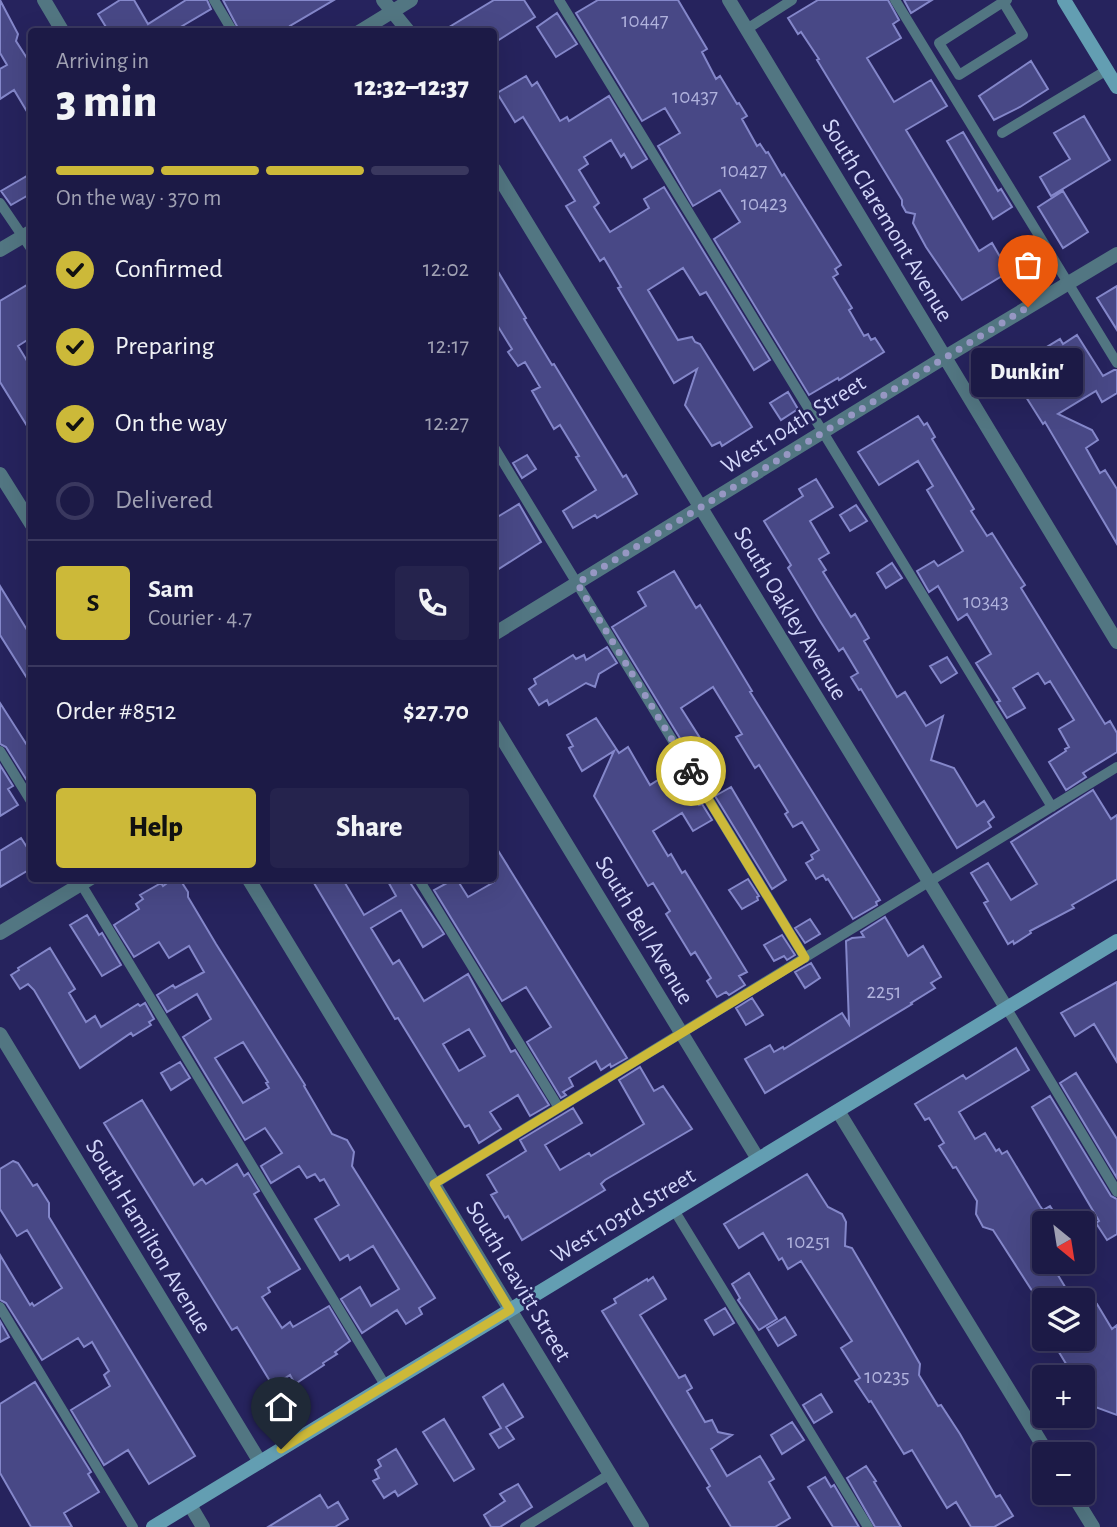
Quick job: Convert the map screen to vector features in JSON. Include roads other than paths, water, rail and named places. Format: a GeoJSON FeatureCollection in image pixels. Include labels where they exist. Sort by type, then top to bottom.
{"type":"FeatureCollection","features":[{"type":"Feature","properties":{"kind":"main road"},"geometry":{"type":"LineString","coordinates":[[1064,0],[1117,87]]}},
{"type":"Feature","properties":{"kind":"main road","name":"West 103rd Street"},"geometry":{"type":"LineString","coordinates":[[153,1527],[1117,941]]}},
{"type":"Feature","properties":{"kind":"street"},"geometry":{"type":"LineString","coordinates":[[44,0],[60,28]]}},
{"type":"Feature","properties":{"kind":"street"},"geometry":{"type":"LineString","coordinates":[[363,28],[387,6],[411,0]]}},
{"type":"Feature","properties":{"kind":"street","name":"South Claremont Avenue"},"geometry":{"type":"LineString","coordinates":[[729,0],[1117,642]]}},
{"type":"Feature","properties":{"kind":"street"},"geometry":{"type":"LineString","coordinates":[[387,6],[406,28]]}},
{"type":"Feature","properties":{"kind":"street","name":"South Oakley Avenue"},"geometry":{"type":"LineString","coordinates":[[497,174],[1007,1009]]}},
{"type":"Feature","properties":{"kind":"street"},"geometry":{"type":"LineString","coordinates":[[0,250],[27,234]]}},
{"type":"Feature","properties":{"kind":"street","name":"West 104th Street"},"geometry":{"type":"LineString","coordinates":[[497,632],[944,357],[1117,254]]}},
{"type":"Feature","properties":{"kind":"street"},"geometry":{"type":"LineString","coordinates":[[0,474],[28,519]]}},
{"type":"Feature","properties":{"kind":"street","name":"South Bell Avenue"},"geometry":{"type":"LineString","coordinates":[[497,730],[758,1159]]}},
{"type":"Feature","properties":{"kind":"street"},"geometry":{"type":"LineString","coordinates":[[0,933],[80,882]]}},
{"type":"Feature","properties":{"kind":"street","name":"South Leavitt Street"},"geometry":{"type":"LineString","coordinates":[[250,882],[642,1527]]}},
{"type":"Feature","properties":{"kind":"street","name":"South Hamilton Avenue"},"geometry":{"type":"LineString","coordinates":[[0,1034],[260,1462]]}},
{"type":"Feature","properties":{"kind":"street"},"geometry":{"type":"LineString","coordinates":[[838,1111],[1041,1442]]}},
{"type":"Feature","properties":{"kind":"street"},"geometry":{"type":"LineString","coordinates":[[190,1505],[203,1527]]}},
{"type":"Feature","properties":{"kind":"street"},"geometry":{"type":"LineString","coordinates":[[1079,1505],[1093,1527]]}},
{"type":"Feature","properties":{"kind":"lane"},"geometry":{"type":"LineString","coordinates":[[214,0],[231,28]]}},
{"type":"Feature","properties":{"kind":"lane"},"geometry":{"type":"LineString","coordinates":[[559,0],[1052,807]]}},
{"type":"Feature","properties":{"kind":"lane"},"geometry":{"type":"LineString","coordinates":[[747,29],[792,0]]}},
{"type":"Feature","properties":{"kind":"lane"},"geometry":{"type":"LineString","coordinates":[[895,0],[1117,363]]}},
{"type":"Feature","properties":{"kind":"lane"},"geometry":{"type":"LineString","coordinates":[[1005,1],[1023,35],[959,75],[939,43],[1005,1]]}},
{"type":"Feature","properties":{"kind":"lane"},"geometry":{"type":"LineString","coordinates":[[1002,133],[1107,70]]}},
{"type":"Feature","properties":{"kind":"lane"},"geometry":{"type":"LineString","coordinates":[[0,203],[27,234]]}},
{"type":"Feature","properties":{"kind":"lane"},"geometry":{"type":"LineString","coordinates":[[497,452],[805,958]]}},
{"type":"Feature","properties":{"kind":"lane"},"geometry":{"type":"LineString","coordinates":[[0,751],[28,796]]}},
{"type":"Feature","properties":{"kind":"lane"},"geometry":{"type":"LineString","coordinates":[[434,1184],[1117,767]]}},
{"type":"Feature","properties":{"kind":"lane"},"geometry":{"type":"LineString","coordinates":[[84,882],[385,1385]]}},
{"type":"Feature","properties":{"kind":"lane"},"geometry":{"type":"LineString","coordinates":[[420,882],[559,1108]]}},
{"type":"Feature","properties":{"kind":"lane"},"geometry":{"type":"LineString","coordinates":[[1007,1009],[1117,1192]]}},
{"type":"Feature","properties":{"kind":"lane"},"geometry":{"type":"LineString","coordinates":[[674,1210],[868,1527]]}},
{"type":"Feature","properties":{"kind":"lane"},"geometry":{"type":"LineString","coordinates":[[0,1307],[134,1527]]}},
{"type":"Feature","properties":{"kind":"lane"},"geometry":{"type":"LineString","coordinates":[[525,1527],[610,1475]]}},
{"type":"Feature","properties":{"kind":"place","name":"Dunkin'"},"geometry":{"type":"Point","coordinates":[1028,307]}}]}
